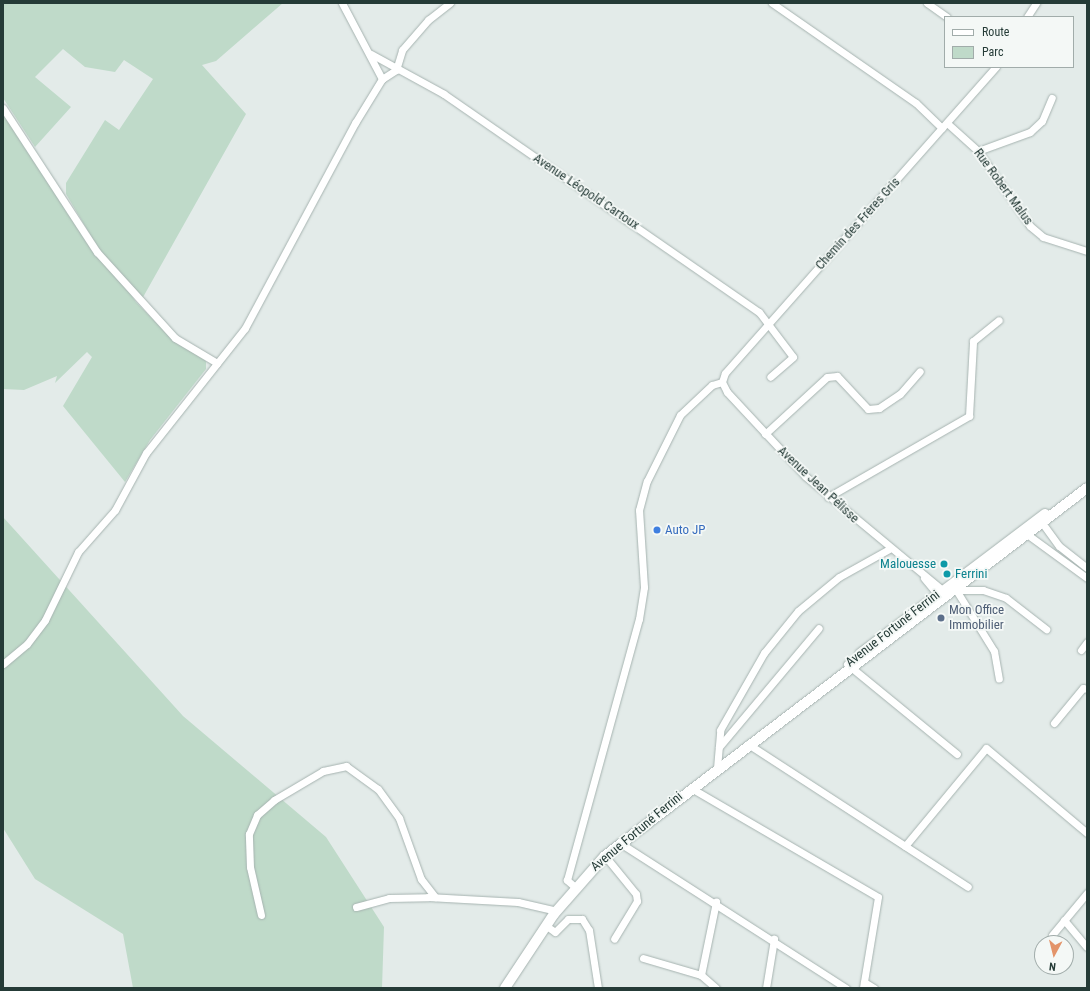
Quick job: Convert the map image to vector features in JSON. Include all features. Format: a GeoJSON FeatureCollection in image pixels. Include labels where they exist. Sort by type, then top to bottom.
{"type":"FeatureCollection","features":[{"type":"Feature","properties":{"kind":"main road","name":"Avenue Fortuné Ferrini"},"geometry":{"type":"LineString","coordinates":[[1041,521],[1087,484]]}},
{"type":"Feature","properties":{"kind":"main road","name":"Avenue Fortuné Ferrini"},"geometry":{"type":"LineString","coordinates":[[505,988],[545,925],[575,887],[620,843],[947,591],[1087,488]]}},
{"type":"Feature","properties":{"kind":"street"},"geometry":{"type":"LineString","coordinates":[[342,3],[382,79]]}},
{"type":"Feature","properties":{"kind":"street"},"geometry":{"type":"LineString","coordinates":[[3,664],[27,644],[45,620],[78,552],[115,510],[146,452],[245,328],[268,291],[284,252],[382,79],[396,70],[402,50],[428,20],[450,3]]}},
{"type":"Feature","properties":{"kind":"street","name":"Rue Robert Malus"},"geometry":{"type":"LineString","coordinates":[[772,3],[916,103],[978,152],[1030,226],[1043,237],[1087,251]]}},
{"type":"Feature","properties":{"kind":"street"},"geometry":{"type":"LineString","coordinates":[[927,3],[946,16]]}},
{"type":"Feature","properties":{"kind":"street"},"geometry":{"type":"LineString","coordinates":[[1028,16],[1036,3]]}},
{"type":"Feature","properties":{"kind":"street","name":"Avenue Léopold Cartoux"},"geometry":{"type":"LineString","coordinates":[[370,54],[396,70],[444,94],[759,312],[767,326],[793,357],[770,377]]}},
{"type":"Feature","properties":{"kind":"street","name":"Chemin des Frères Gris"},"geometry":{"type":"LineString","coordinates":[[722,382],[725,373],[995,68]]}},
{"type":"Feature","properties":{"kind":"street"},"geometry":{"type":"LineString","coordinates":[[978,152],[1030,132],[1042,121],[1052,98]]}},
{"type":"Feature","properties":{"kind":"street"},"geometry":{"type":"LineString","coordinates":[[3,108],[97,252],[175,338],[217,363]]}},
{"type":"Feature","properties":{"kind":"street"},"geometry":{"type":"LineString","coordinates":[[828,497],[969,416],[973,341],[1000,320]]}},
{"type":"Feature","properties":{"kind":"street"},"geometry":{"type":"LineString","coordinates":[[765,434],[827,377],[838,376],[868,409],[879,408],[900,394],[920,371]]}},
{"type":"Feature","properties":{"kind":"street"},"geometry":{"type":"LineString","coordinates":[[575,887],[567,880],[639,619],[644,587],[639,510],[647,481],[680,415],[712,384],[722,382]]}},
{"type":"Feature","properties":{"kind":"street","name":"Avenue Jean Pélisse"},"geometry":{"type":"LineString","coordinates":[[722,382],[727,392],[765,434],[828,497],[924,578],[947,591]]}},
{"type":"Feature","properties":{"kind":"street"},"geometry":{"type":"LineString","coordinates":[[1041,521],[1059,546],[1087,568]]}},
{"type":"Feature","properties":{"kind":"street"},"geometry":{"type":"LineString","coordinates":[[1025,533],[1087,578]]}},
{"type":"Feature","properties":{"kind":"street"},"geometry":{"type":"LineString","coordinates":[[717,768],[720,730],[728,711],[764,653],[798,611],[839,577],[889,549]]}},
{"type":"Feature","properties":{"kind":"street"},"geometry":{"type":"LineString","coordinates":[[947,591],[983,590],[1006,598],[1046,629]]}},
{"type":"Feature","properties":{"kind":"street"},"geometry":{"type":"LineString","coordinates":[[947,591],[994,651],[999,679]]}},
{"type":"Feature","properties":{"kind":"street"},"geometry":{"type":"LineString","coordinates":[[718,747],[819,628]]}},
{"type":"Feature","properties":{"kind":"street"},"geometry":{"type":"LineString","coordinates":[[1081,650],[1087,642]]}},
{"type":"Feature","properties":{"kind":"street"},"geometry":{"type":"LineString","coordinates":[[850,666],[957,754]]}},
{"type":"Feature","properties":{"kind":"street"},"geometry":{"type":"LineString","coordinates":[[1054,724],[1083,688],[1087,689]]}},
{"type":"Feature","properties":{"kind":"street"},"geometry":{"type":"LineString","coordinates":[[748,744],[968,887]]}},
{"type":"Feature","properties":{"kind":"street"},"geometry":{"type":"LineString","coordinates":[[905,846],[986,748],[1087,833]]}},
{"type":"Feature","properties":{"kind":"street"},"geometry":{"type":"LineString","coordinates":[[261,915],[250,867],[249,834],[257,815],[274,800],[323,772],[346,766],[378,789],[398,818],[421,879],[435,897]]}},
{"type":"Feature","properties":{"kind":"street"},"geometry":{"type":"LineString","coordinates":[[691,788],[878,897],[864,985],[874,988]]}},
{"type":"Feature","properties":{"kind":"street"},"geometry":{"type":"LineString","coordinates":[[620,843],[774,939],[846,988]]}},
{"type":"Feature","properties":{"kind":"street"},"geometry":{"type":"LineString","coordinates":[[605,856],[636,894],[637,902],[614,939]]}},
{"type":"Feature","properties":{"kind":"street"},"geometry":{"type":"LineString","coordinates":[[1052,935],[1087,893]]}},
{"type":"Feature","properties":{"kind":"street"},"geometry":{"type":"LineString","coordinates":[[356,907],[389,898],[435,897],[518,902],[556,911]]}},
{"type":"Feature","properties":{"kind":"street"},"geometry":{"type":"LineString","coordinates":[[701,975],[716,902]]}},
{"type":"Feature","properties":{"kind":"street"},"geometry":{"type":"LineString","coordinates":[[545,925],[555,932],[568,919],[582,919],[589,930],[598,988]]}},
{"type":"Feature","properties":{"kind":"street"},"geometry":{"type":"LineString","coordinates":[[1064,920],[1087,947]]}},
{"type":"Feature","properties":{"kind":"street"},"geometry":{"type":"LineString","coordinates":[[766,988],[774,939]]}},
{"type":"Feature","properties":{"kind":"street"},"geometry":{"type":"LineString","coordinates":[[643,958],[701,975],[716,988]]}},
{"type":"Feature","properties":{"kind":"green space"},"geometry":{"type":"Polygon","coordinates":[[[3,3],[283,3],[216,61],[202,65],[246,114],[142,299],[98,248],[66,194],[66,183],[105,120],[119,130],[153,79],[124,60],[115,72],[85,67],[63,49],[35,77],[71,107],[35,147],[3,98],[3,3]]]}},
{"type":"Feature","properties":{"kind":"green space"},"geometry":{"type":"Polygon","coordinates":[[[3,112],[136,302],[171,338],[206,361],[206,369],[150,440],[125,482],[63,406],[92,357],[87,352],[55,383],[57,376],[24,390],[3,389],[3,112]]]}},
{"type":"Feature","properties":{"kind":"green space"},"geometry":{"type":"Polygon","coordinates":[[[3,517],[183,716],[326,837],[384,927],[382,988],[133,988],[123,934],[35,879],[3,828],[3,517]]]}},
{"type":"Feature","properties":{"kind":"place","name":"Auto JP"},"geometry":{"type":"Point","coordinates":[657,530]}},
{"type":"Feature","properties":{"kind":"place","name":"Malouesse"},"geometry":{"type":"Point","coordinates":[944,564]}},
{"type":"Feature","properties":{"kind":"place","name":"Ferrini"},"geometry":{"type":"Point","coordinates":[947,574]}},
{"type":"Feature","properties":{"kind":"place","name":"Mon Office Immobilier"},"geometry":{"type":"Point","coordinates":[941,618]}}]}
